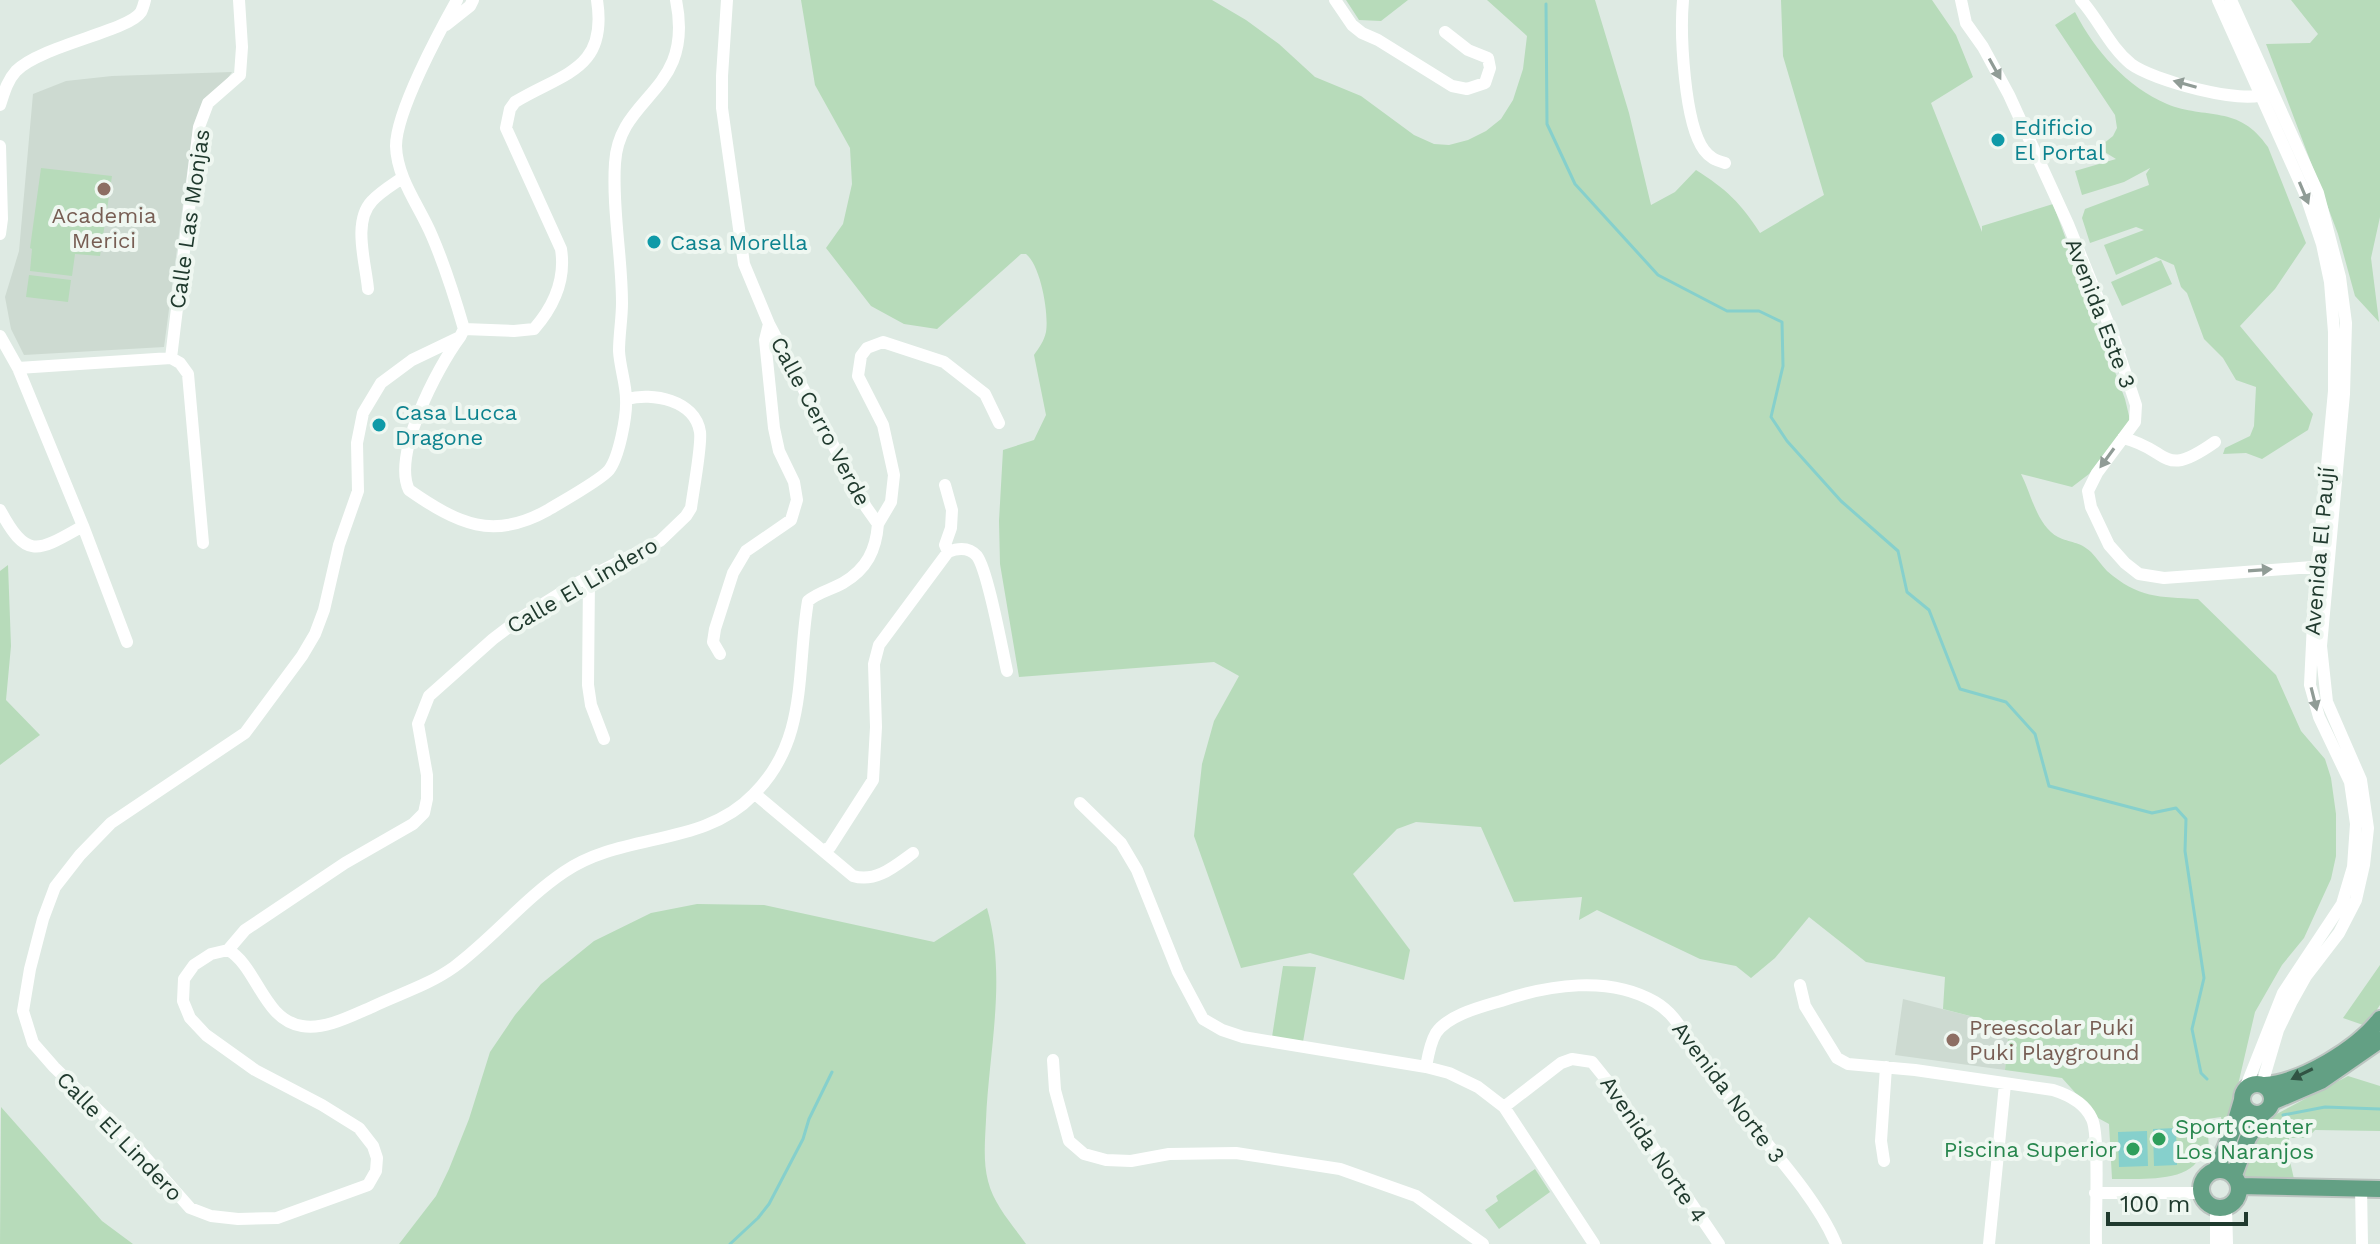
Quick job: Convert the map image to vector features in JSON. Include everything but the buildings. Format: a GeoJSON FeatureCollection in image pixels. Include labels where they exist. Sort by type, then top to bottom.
{"type":"FeatureCollection","features":[{"type":"Feature","properties":{"kind":"main road"},"geometry":{"type":"LineString","coordinates":[[2216,1170],[2243,1095],[2253,1084],[2284,1083],[2322,1064],[2362,1039],[2380,1019]]}},
{"type":"Feature","properties":{"kind":"main road"},"geometry":{"type":"LineString","coordinates":[[2243,1095],[2251,1113],[2268,1107],[2321,1081],[2380,1040]]}},
{"type":"Feature","properties":{"kind":"main road"},"geometry":{"type":"LineString","coordinates":[[2263,1085],[2272,1094],[2268,1107],[2248,1138],[2236,1180],[2235,1201],[2221,1208],[2206,1202],[2201,1193],[2206,1176],[2216,1170],[2227,1171],[2236,1180],[2380,1189]]}},
{"type":"Feature","properties":{"kind":"street"},"geometry":{"type":"LineString","coordinates":[[0,105],[6,85],[17,70],[63,45],[130,22],[141,13],[145,0]]}},
{"type":"Feature","properties":{"kind":"street","name":"Calle Las Monjas"},"geometry":{"type":"LineString","coordinates":[[171,358],[199,127],[208,103],[240,75],[239,0]]}},
{"type":"Feature","properties":{"kind":"street"},"geometry":{"type":"LineString","coordinates":[[457,0],[438,31],[399,125],[396,147],[402,178],[433,238],[462,333]]}},
{"type":"Feature","properties":{"kind":"street"},"geometry":{"type":"LineString","coordinates":[[438,31],[470,6],[473,0]]}},
{"type":"Feature","properties":{"kind":"street"},"geometry":{"type":"LineString","coordinates":[[462,333],[534,329],[547,314],[560,284],[564,266],[561,249],[506,128],[510,109],[515,102],[570,73],[587,60],[596,42],[600,14],[597,0]]}},
{"type":"Feature","properties":{"kind":"street"},"geometry":{"type":"LineString","coordinates":[[462,333],[431,383],[404,464],[405,482],[409,490],[464,523],[497,527],[525,523],[608,471],[617,451],[627,399],[621,378],[619,349],[622,303],[615,161],[630,119],[668,75],[680,33],[676,0]]}},
{"type":"Feature","properties":{"kind":"street","name":"Calle Cerro Verde"},"geometry":{"type":"LineString","coordinates":[[228,950],[241,957],[249,976],[287,1020],[301,1026],[334,1022],[428,983],[451,969],[563,872],[594,854],[706,826],[736,810],[755,794],[778,763],[792,734],[798,703],[808,601],[815,594],[844,583],[860,569],[877,544],[878,524],[866,507],[769,324],[744,264],[726,136],[722,76],[727,0]]}},
{"type":"Feature","properties":{"kind":"street"},"geometry":{"type":"LineString","coordinates":[[1335,0],[1352,25],[1362,33],[1389,46],[1452,86],[1467,89],[1485,83],[1490,68],[1488,58],[1468,50],[1445,32]]}},
{"type":"Feature","properties":{"kind":"street"},"geometry":{"type":"LineString","coordinates":[[1683,0],[1689,109],[1701,146],[1711,158],[1725,163]]}},
{"type":"Feature","properties":{"kind":"street","name":"Avenida Este 3"},"geometry":{"type":"LineString","coordinates":[[1961,0],[1966,23],[2009,95],[2068,224],[2113,335],[2136,405],[2135,422],[2097,473],[2088,491],[2091,507],[2109,545],[2139,574],[2164,578],[2323,566]]}},
{"type":"Feature","properties":{"kind":"street"},"geometry":{"type":"LineString","coordinates":[[2081,0],[2117,50],[2145,73],[2233,96],[2266,94]]}},
{"type":"Feature","properties":{"kind":"street","name":"Avenida El Paují"},"geometry":{"type":"LineString","coordinates":[[2218,0],[2324,208],[2345,305],[2344,394],[2310,657],[2310,685],[2319,717],[2352,790],[2356,824],[2354,857],[2342,904],[2283,993],[2243,1095]]}},
{"type":"Feature","properties":{"kind":"street","name":"Avenida El Paují"},"geometry":{"type":"LineString","coordinates":[[2231,0],[2266,94]]}},
{"type":"Feature","properties":{"kind":"street"},"geometry":{"type":"LineString","coordinates":[[0,146],[0,234]]}},
{"type":"Feature","properties":{"kind":"street"},"geometry":{"type":"LineString","coordinates":[[368,289],[362,236],[366,212],[370,203],[402,178]]}},
{"type":"Feature","properties":{"kind":"street"},"geometry":{"type":"LineString","coordinates":[[720,654],[713,642],[715,629],[733,573],[746,551],[791,520],[797,500],[794,482],[779,451],[774,428],[765,340],[769,324]]}},
{"type":"Feature","properties":{"kind":"street","name":"Calle El Lindero"},"geometry":{"type":"LineString","coordinates":[[462,333],[412,360],[381,383],[370,397],[357,443],[358,491],[339,545],[324,610],[302,656],[245,733],[111,823],[55,887],[43,919],[23,1011],[33,1043],[138,1149],[190,1208],[211,1216],[277,1218],[368,1185],[376,1171],[377,1158],[373,1146],[359,1128],[255,1070],[206,1035],[190,1018],[183,1001],[184,979],[194,965],[211,954],[228,950],[245,930],[345,863],[413,824],[424,813],[427,775],[418,724],[429,696],[522,617],[660,541],[686,516],[691,508],[700,432],[693,416],[669,400],[650,396],[627,399]]}},
{"type":"Feature","properties":{"kind":"street"},"geometry":{"type":"LineString","coordinates":[[0,336],[18,368],[73,498],[127,642]]}},
{"type":"Feature","properties":{"kind":"street"},"geometry":{"type":"LineString","coordinates":[[878,524],[891,502],[894,475],[883,425],[858,376],[861,356],[867,348],[883,342],[944,362],[985,394],[999,423]]}},
{"type":"Feature","properties":{"kind":"street"},"geometry":{"type":"LineString","coordinates":[[18,368],[171,358],[180,363],[188,374],[203,543]]}},
{"type":"Feature","properties":{"kind":"street"},"geometry":{"type":"LineString","coordinates":[[2123,438],[2133,440],[2168,460],[2180,461],[2191,459],[2215,442]]}},
{"type":"Feature","properties":{"kind":"street"},"geometry":{"type":"LineString","coordinates":[[945,485],[952,510],[951,528],[945,545],[948,552]]}},
{"type":"Feature","properties":{"kind":"street"},"geometry":{"type":"LineString","coordinates":[[0,510],[11,531],[30,548],[49,545],[83,526]]}},
{"type":"Feature","properties":{"kind":"street"},"geometry":{"type":"LineString","coordinates":[[824,850],[830,847],[873,780],[876,727],[874,664],[879,645],[948,552],[967,549],[977,557],[988,589],[1007,671]]}},
{"type":"Feature","properties":{"kind":"street","name":"Avenida El Paují"},"geometry":{"type":"LineString","coordinates":[[2263,1085],[2278,1030],[2292,1001],[2349,916],[2356,900],[2366,855],[2368,828],[2364,790],[2331,714],[2323,680],[2323,566]]}},
{"type":"Feature","properties":{"kind":"street"},"geometry":{"type":"LineString","coordinates":[[589,578],[588,685],[591,705],[604,739]]}},
{"type":"Feature","properties":{"kind":"street"},"geometry":{"type":"LineString","coordinates":[[755,794],[853,876],[871,878],[882,874],[913,853]]}},
{"type":"Feature","properties":{"kind":"street"},"geometry":{"type":"LineString","coordinates":[[1080,803],[1121,843],[1137,870],[1178,972],[1203,1019],[1243,1037],[1426,1067],[1449,1073],[1478,1087],[1504,1107],[1594,1244]]}},
{"type":"Feature","properties":{"kind":"street","name":"Avenida Norte 3"},"geometry":{"type":"LineString","coordinates":[[1426,1067],[1436,1032],[1444,1024],[1533,990],[1571,985],[1599,987],[1620,989],[1654,1001],[1680,1025],[1730,1098],[1814,1207],[1836,1244]]}},
{"type":"Feature","properties":{"kind":"street"},"geometry":{"type":"LineString","coordinates":[[1800,985],[1805,1006],[1837,1058],[1848,1064],[2053,1090],[2069,1095],[2081,1105],[2094,1125],[2096,1244]]}},
{"type":"Feature","properties":{"kind":"street","name":"Avenida Norte 4"},"geometry":{"type":"LineString","coordinates":[[1504,1107],[1561,1063],[1572,1059],[1592,1062],[1719,1244]]}},
{"type":"Feature","properties":{"kind":"street"},"geometry":{"type":"LineString","coordinates":[[1053,1060],[1055,1090],[1069,1141],[1084,1154],[1106,1160],[1131,1161],[1169,1154],[1236,1153],[1340,1169],[1416,1196],[1483,1244]]}},
{"type":"Feature","properties":{"kind":"street"},"geometry":{"type":"LineString","coordinates":[[1884,1161],[1881,1141],[1886,1067]]}},
{"type":"Feature","properties":{"kind":"street"},"geometry":{"type":"LineString","coordinates":[[1989,1244],[2005,1084]]}},
{"type":"Feature","properties":{"kind":"street"},"geometry":{"type":"LineString","coordinates":[[2361,1187],[2362,1244]]}},
{"type":"Feature","properties":{"kind":"street"},"geometry":{"type":"LineString","coordinates":[[2095,1193],[2201,1193]]}},
{"type":"Feature","properties":{"kind":"street"},"geometry":{"type":"LineString","coordinates":[[2216,1244],[2221,1208]]}},
{"type":"Feature","properties":{"kind":"street"},"geometry":{"type":"LineString","coordinates":[[2221,1208],[2227,1244]]}},
{"type":"Feature","properties":{"kind":"shaded area","name":"Academia Merici"},"geometry":{"type":"Polygon","coordinates":[[[232,72],[193,128],[164,347],[24,355],[11,329],[5,297],[19,251],[33,94],[66,81],[112,76],[232,72]]]}},
{"type":"Feature","properties":{"kind":"shaded area","name":"Preescolar Puki Puki Playground"},"geometry":{"type":"Polygon","coordinates":[[[1903,999],[2009,1026],[2005,1070],[1895,1055],[1903,999]]]}},
{"type":"Feature","properties":{"kind":"green space"},"geometry":{"type":"Polygon","coordinates":[[[801,0],[1212,0],[1279,44],[1315,77],[1361,96],[1414,135],[1434,144],[1449,145],[1486,131],[1501,119],[1513,100],[1523,69],[1527,36],[1487,0],[1595,0],[1629,113],[1651,205],[1675,192],[1696,170],[1732,197],[1760,233],[1824,195],[1783,56],[1781,0],[1932,0],[1956,35],[1973,77],[1931,103],[1982,232],[1982,226],[2053,204],[2130,420],[2089,474],[2072,487],[2021,474],[2040,517],[2051,532],[2087,548],[2107,571],[2129,586],[2160,596],[2198,599],[2276,675],[2301,731],[2325,759],[2331,778],[2336,814],[2336,856],[2331,879],[2304,938],[2282,965],[2255,1012],[2231,1115],[2228,1121],[2222,1123],[2221,1117],[2207,1119],[2209,1149],[2202,1149],[2198,1161],[2178,1174],[2151,1179],[2112,1179],[2109,1124],[2098,1118],[2062,1078],[2005,1070],[2009,1026],[1943,1009],[1945,977],[1866,962],[1809,917],[1775,958],[1751,978],[1736,966],[1700,959],[1597,910],[1579,920],[1582,897],[1514,902],[1481,827],[1416,822],[1397,829],[1353,874],[1410,950],[1404,980],[1310,953],[1241,968],[1194,836],[1202,764],[1214,721],[1239,676],[1214,662],[1019,677],[1000,564],[999,521],[1003,450],[1034,440],[1046,415],[1034,355],[1044,338],[1047,324],[1040,279],[1031,260],[1026,254],[1021,254],[937,329],[904,324],[871,306],[826,248],[843,224],[852,184],[850,148],[815,85],[801,0]]]}},
{"type":"Feature","properties":{"kind":"green space"},"geometry":{"type":"Polygon","coordinates":[[[1346,0],[1408,0],[1381,21],[1359,20],[1346,0]]]}},
{"type":"Feature","properties":{"kind":"green space"},"geometry":{"type":"Polygon","coordinates":[[[2291,0],[2380,0],[2380,217],[2371,258],[2379,322],[2355,296],[2338,234],[2266,44],[2310,43],[2318,34],[2291,0]]]}},
{"type":"Feature","properties":{"kind":"green space"},"geometry":{"type":"Polygon","coordinates":[[[2075,12],[2102,54],[2139,88],[2181,109],[2221,115],[2245,124],[2268,147],[2306,243],[2275,289],[2240,326],[2313,414],[2308,430],[2262,459],[2246,453],[2223,454],[2225,448],[2250,436],[2254,426],[2256,387],[2236,380],[2223,358],[2204,339],[2174,265],[2156,257],[2116,275],[2104,245],[2144,230],[2136,227],[2090,243],[2082,218],[2085,209],[2149,185],[2146,174],[2150,168],[2124,182],[2082,195],[2075,171],[2116,159],[2098,148],[2113,136],[2117,128],[2115,115],[2055,25],[2075,12]]]}},
{"type":"Feature","properties":{"kind":"green space"},"geometry":{"type":"Polygon","coordinates":[[[41,168],[112,176],[100,256],[75,254],[72,276],[30,271],[30,248],[41,168]]]}},
{"type":"Feature","properties":{"kind":"green space"},"geometry":{"type":"Polygon","coordinates":[[[2161,260],[2172,284],[2122,306],[2111,282],[2161,260]]]}},
{"type":"Feature","properties":{"kind":"green space"},"geometry":{"type":"Polygon","coordinates":[[[29,275],[71,280],[68,302],[26,297],[29,275]]]}},
{"type":"Feature","properties":{"kind":"green space"},"geometry":{"type":"Polygon","coordinates":[[[8,565],[11,646],[6,700],[40,735],[0,765],[0,571],[8,565]]]}},
{"type":"Feature","properties":{"kind":"green space"},"geometry":{"type":"Polygon","coordinates":[[[697,904],[764,905],[934,942],[987,908],[993,934],[996,987],[985,1166],[994,1198],[1026,1244],[399,1244],[436,1196],[449,1169],[490,1052],[541,984],[594,941],[651,913],[697,904]]]}},
{"type":"Feature","properties":{"kind":"green space"},"geometry":{"type":"Polygon","coordinates":[[[2380,965],[2380,1005],[2366,1026],[2343,1018],[2380,965]]]}},
{"type":"Feature","properties":{"kind":"green space"},"geometry":{"type":"Polygon","coordinates":[[[1283,966],[1316,967],[1303,1042],[1272,1037],[1283,966]]]}},
{"type":"Feature","properties":{"kind":"green space"},"geometry":{"type":"Polygon","coordinates":[[[2348,1076],[2380,1086],[2380,1131],[2315,1130],[2308,1138],[2289,1138],[2294,1179],[2246,1177],[2244,1172],[2262,1127],[2273,1116],[2348,1076]]]}},
{"type":"Feature","properties":{"kind":"green space"},"geometry":{"type":"Polygon","coordinates":[[[1,1107],[102,1221],[133,1244],[0,1244],[1,1107]]]}},
{"type":"Feature","properties":{"kind":"green space"},"geometry":{"type":"Polygon","coordinates":[[[1535,1169],[1550,1192],[1499,1229],[1485,1210],[1498,1201],[1496,1196],[1535,1169]]]}},
{"type":"Feature","properties":{"kind":"water"},"geometry":{"type":"Polygon","coordinates":[[[2176,1128],[2177,1165],[2154,1166],[2153,1129],[2176,1128]]]}},
{"type":"Feature","properties":{"kind":"water","name":"Piscina Superior"},"geometry":{"type":"Polygon","coordinates":[[[2147,1131],[2148,1166],[2119,1167],[2118,1132],[2147,1131]]]}},
{"type":"Feature","properties":{"kind":"waterway"},"geometry":{"type":"LineString","coordinates":[[1546,4],[1547,124],[1575,184],[1658,275],[1727,311],[1759,311],[1782,322],[1783,366],[1771,417],[1787,441],[1841,501],[1898,551],[1907,592],[1929,610],[1960,689],[2006,702],[2035,734],[2049,786],[2152,813],[2176,808],[2186,819],[2185,851],[2204,978],[2192,1029],[2201,1073],[2207,1079]]}},
{"type":"Feature","properties":{"kind":"waterway"},"geometry":{"type":"LineString","coordinates":[[730,1244],[769,1204],[803,1139],[809,1119],[832,1072]]}},
{"type":"Feature","properties":{"kind":"waterway"},"geometry":{"type":"LineString","coordinates":[[2283,1115],[2325,1107],[2380,1109]]}},
{"type":"Feature","properties":{"kind":"place","name":"Edificio El Portal"},"geometry":{"type":"Point","coordinates":[1998,140]}},
{"type":"Feature","properties":{"kind":"place","name":"Academia Merici"},"geometry":{"type":"Point","coordinates":[104,189]}},
{"type":"Feature","properties":{"kind":"place","name":"Casa Morella"},"geometry":{"type":"Point","coordinates":[654,242]}},
{"type":"Feature","properties":{"kind":"place","name":"Casa Lucca Dragone"},"geometry":{"type":"Point","coordinates":[379,425]}},
{"type":"Feature","properties":{"kind":"place","name":"Preescolar Puki Puki Playground"},"geometry":{"type":"Point","coordinates":[1953,1040]}},
{"type":"Feature","properties":{"kind":"place","name":"Sport Center Los Naranjos"},"geometry":{"type":"Point","coordinates":[2159,1139]}},
{"type":"Feature","properties":{"kind":"place","name":"Piscina Superior"},"geometry":{"type":"Point","coordinates":[2133,1149]}}]}
